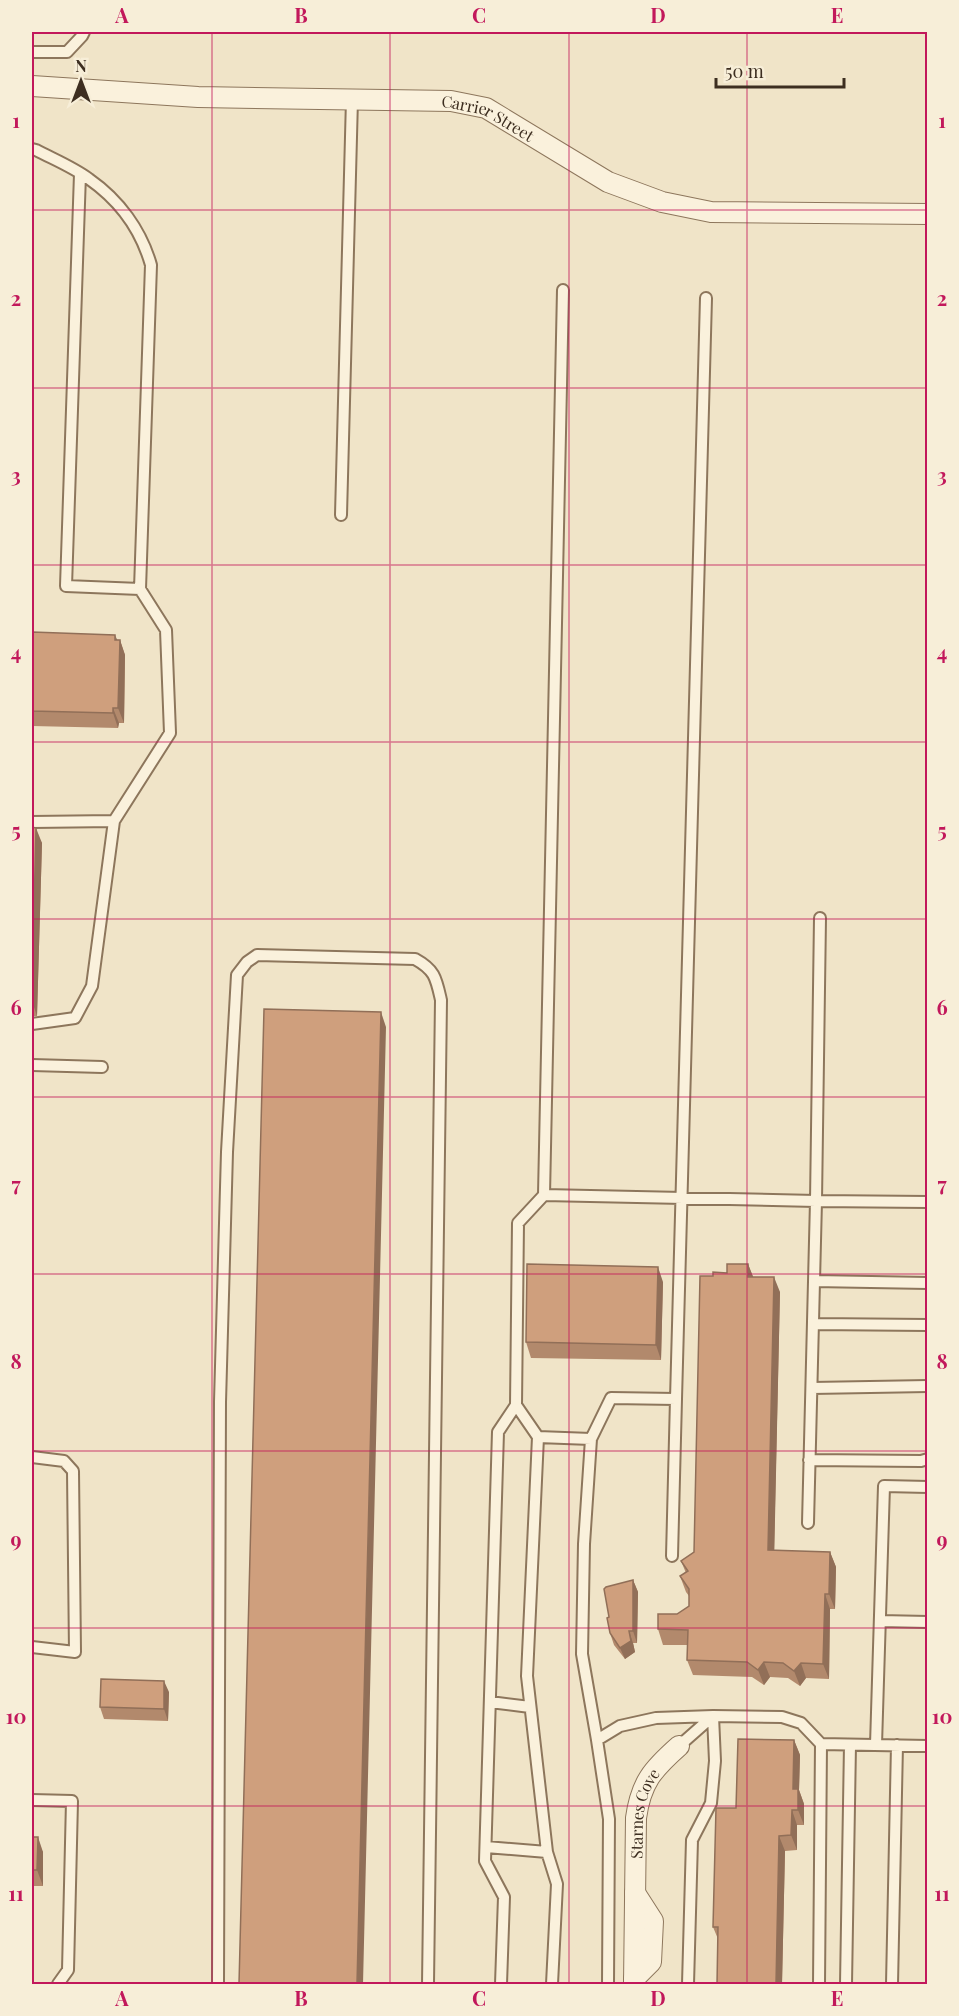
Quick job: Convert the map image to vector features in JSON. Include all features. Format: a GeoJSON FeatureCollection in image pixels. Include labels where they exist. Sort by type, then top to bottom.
{"type":"FeatureCollection","features":[{"type":"Feature","properties":{"kind":"street","name":"Carrier Street"},"geometry":{"type":"LineString","coordinates":[[32,86],[198,97],[451,101],[486,108],[608,182],[662,202],[711,212],[927,214]]}},
{"type":"Feature","properties":{"kind":"street","name":"Starnes Cove"},"geometry":{"type":"LineString","coordinates":[[635,1893],[653,1921],[651,1962],[634,1982],[623,1960],[622,1939],[623,1919],[635,1893],[636,1818],[639,1799],[647,1780],[659,1764],[679,1746]]}},
{"type":"Feature","properties":{"kind":"lane"},"geometry":{"type":"LineString","coordinates":[[32,52],[67,52],[84,32]]}},
{"type":"Feature","properties":{"kind":"lane"},"geometry":{"type":"LineString","coordinates":[[341,515],[352,99]]}},
{"type":"Feature","properties":{"kind":"lane"},"geometry":{"type":"LineString","coordinates":[[32,149],[90,179],[125,211],[145,244],[151,265],[140,589],[166,630],[170,733],[114,820],[92,986],[75,1018],[32,1024]]}},
{"type":"Feature","properties":{"kind":"lane"},"geometry":{"type":"LineString","coordinates":[[80,174],[66,586],[140,589]]}},
{"type":"Feature","properties":{"kind":"lane"},"geometry":{"type":"LineString","coordinates":[[501,1984],[504,1897],[485,1861],[498,1432],[516,1405],[518,1223],[544,1195],[563,290]]}},
{"type":"Feature","properties":{"kind":"lane"},"geometry":{"type":"LineString","coordinates":[[672,1556],[706,297]]}},
{"type":"Feature","properties":{"kind":"lane"},"geometry":{"type":"LineString","coordinates":[[32,822],[114,820]]}},
{"type":"Feature","properties":{"kind":"lane"},"geometry":{"type":"LineString","coordinates":[[808,1523],[820,918]]}},
{"type":"Feature","properties":{"kind":"lane"},"geometry":{"type":"LineString","coordinates":[[218,1984],[220,1402],[227,1152],[237,975],[256,955],[415,958],[428,966],[437,983],[441,1000],[428,1984]]}},
{"type":"Feature","properties":{"kind":"lane"},"geometry":{"type":"LineString","coordinates":[[32,1065],[102,1067]]}},
{"type":"Feature","properties":{"kind":"lane"},"geometry":{"type":"LineString","coordinates":[[544,1195],[927,1202]]}},
{"type":"Feature","properties":{"kind":"lane"},"geometry":{"type":"LineString","coordinates":[[814,1281],[927,1283]]}},
{"type":"Feature","properties":{"kind":"lane"},"geometry":{"type":"LineString","coordinates":[[813,1324],[927,1325]]}},
{"type":"Feature","properties":{"kind":"lane"},"geometry":{"type":"LineString","coordinates":[[812,1388],[927,1386]]}},
{"type":"Feature","properties":{"kind":"lane"},"geometry":{"type":"LineString","coordinates":[[608,1984],[609,1819],[582,1654],[584,1544],[591,1439],[611,1398],[676,1399]]}},
{"type":"Feature","properties":{"kind":"lane"},"geometry":{"type":"LineString","coordinates":[[516,1405],[538,1437],[527,1676],[548,1852],[557,1884],[552,1984]]}},
{"type":"Feature","properties":{"kind":"lane"},"geometry":{"type":"LineString","coordinates":[[538,1437],[591,1439]]}},
{"type":"Feature","properties":{"kind":"lane"},"geometry":{"type":"LineString","coordinates":[[32,1457],[64,1461],[73,1471],[75,1652],[32,1647]]}},
{"type":"Feature","properties":{"kind":"lane"},"geometry":{"type":"LineString","coordinates":[[809,1460],[921,1461],[927,1459]]}},
{"type":"Feature","properties":{"kind":"lane"},"geometry":{"type":"LineString","coordinates":[[876,1745],[884,1486],[927,1487]]}},
{"type":"Feature","properties":{"kind":"lane"},"geometry":{"type":"LineString","coordinates":[[880,1621],[927,1622]]}},
{"type":"Feature","properties":{"kind":"lane"},"geometry":{"type":"LineString","coordinates":[[490,1702],[530,1707]]}},
{"type":"Feature","properties":{"kind":"lane"},"geometry":{"type":"LineString","coordinates":[[679,1746],[713,1716]]}},
{"type":"Feature","properties":{"kind":"lane"},"geometry":{"type":"LineString","coordinates":[[688,1984],[692,1840],[711,1803],[715,1761],[713,1716]]}},
{"type":"Feature","properties":{"kind":"lane"},"geometry":{"type":"LineString","coordinates":[[597,1740],[620,1726],[656,1718],[782,1717],[801,1723],[821,1744],[819,1984]]}},
{"type":"Feature","properties":{"kind":"lane"},"geometry":{"type":"LineString","coordinates":[[821,1744],[927,1746]]}},
{"type":"Feature","properties":{"kind":"lane"},"geometry":{"type":"LineString","coordinates":[[846,1984],[850,1744]]}},
{"type":"Feature","properties":{"kind":"lane"},"geometry":{"type":"LineString","coordinates":[[892,1984],[897,1745]]}},
{"type":"Feature","properties":{"kind":"lane"},"geometry":{"type":"LineString","coordinates":[[32,1800],[72,1801],[68,1970],[58,1984]]}},
{"type":"Feature","properties":{"kind":"lane"},"geometry":{"type":"LineString","coordinates":[[486,1846],[548,1852]]}},
{"type":"Feature","properties":{"kind":"building"},"geometry":{"type":"Polygon","coordinates":[[[32,632],[115,635],[115,640],[120,640],[118,708],[113,708],[113,713],[32,711],[32,632]]]}},
{"type":"Feature","properties":{"kind":"building"},"geometry":{"type":"Polygon","coordinates":[[[32,827],[36,828],[32,995],[32,827]]]}},
{"type":"Feature","properties":{"kind":"building"},"geometry":{"type":"Polygon","coordinates":[[[264,1009],[381,1012],[357,1984],[239,1984],[264,1009]]]}},
{"type":"Feature","properties":{"kind":"building"},"geometry":{"type":"Polygon","coordinates":[[[527,1264],[658,1267],[656,1345],[526,1342],[527,1264]]]}},
{"type":"Feature","properties":{"kind":"building"},"geometry":{"type":"Polygon","coordinates":[[[727,1264],[748,1264],[748,1277],[774,1277],[768,1550],[830,1552],[829,1594],[825,1594],[823,1664],[801,1663],[794,1671],[783,1663],[764,1662],[758,1670],[747,1662],[687,1660],[688,1630],[658,1629],[658,1614],[677,1614],[689,1606],[689,1589],[680,1576],[688,1571],[681,1561],[694,1552],[700,1276],[713,1276],[713,1272],[727,1273],[727,1264]]]}},
{"type":"Feature","properties":{"kind":"building"},"geometry":{"type":"Polygon","coordinates":[[[633,1580],[633,1631],[629,1631],[631,1641],[620,1648],[610,1633],[604,1589],[633,1580]]]}},
{"type":"Feature","properties":{"kind":"building"},"geometry":{"type":"Polygon","coordinates":[[[101,1679],[164,1681],[164,1709],[100,1707],[101,1679]]]}},
{"type":"Feature","properties":{"kind":"building"},"geometry":{"type":"Polygon","coordinates":[[[738,1739],[794,1740],[793,1789],[798,1789],[798,1810],[792,1810],[791,1835],[779,1836],[776,1984],[717,1984],[718,1927],[713,1927],[716,1808],[736,1808],[738,1739]]]}},
{"type":"Feature","properties":{"kind":"building"},"geometry":{"type":"Polygon","coordinates":[[[32,1837],[38,1837],[37,1870],[32,1870],[32,1837]]]}}]}
